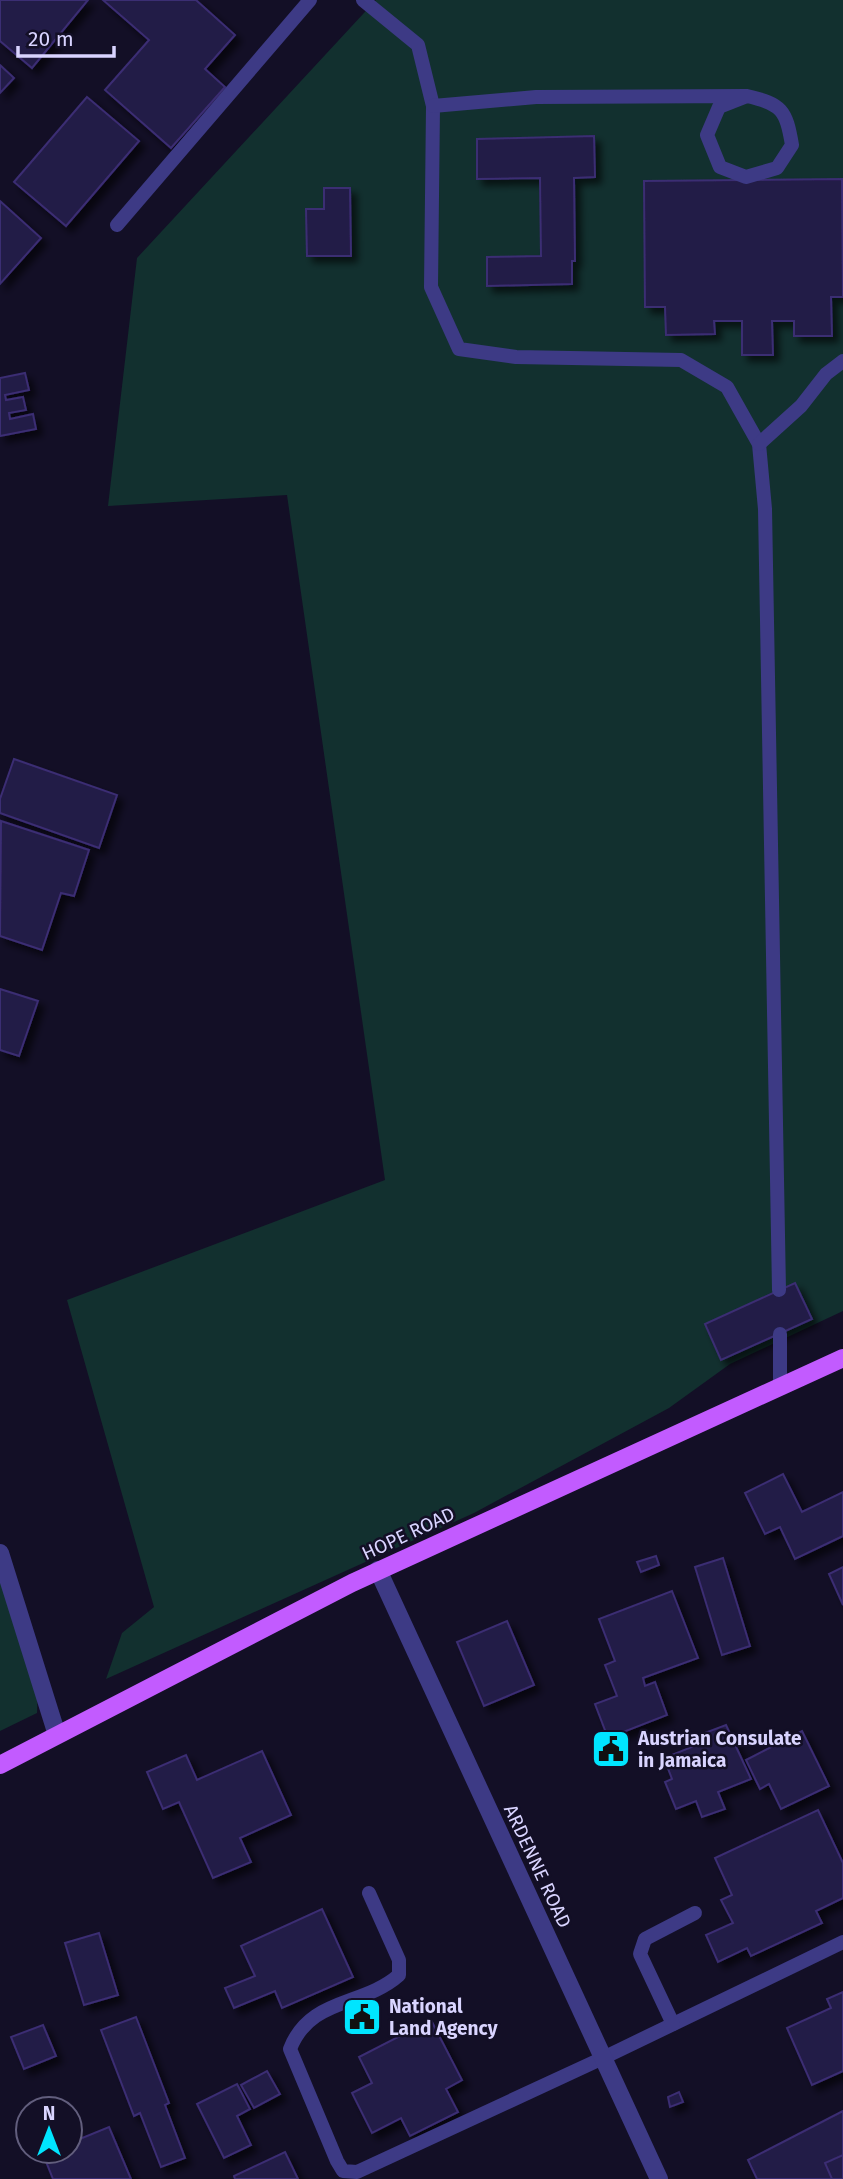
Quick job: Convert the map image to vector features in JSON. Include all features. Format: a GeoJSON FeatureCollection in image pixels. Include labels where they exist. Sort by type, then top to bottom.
{"type":"FeatureCollection","features":[{"type":"Feature","properties":{"kind":"main road","name":"HOPE ROAD"},"geometry":{"type":"LineString","coordinates":[[0,1765],[379,1570],[843,1358]]}},
{"type":"Feature","properties":{"kind":"street"},"geometry":{"type":"LineString","coordinates":[[0,1553],[57,1735]]}},
{"type":"Feature","properties":{"kind":"street","name":"ARDENNE ROAD"},"geometry":{"type":"LineString","coordinates":[[379,1570],[659,2179]]}},
{"type":"Feature","properties":{"kind":"lane"},"geometry":{"type":"LineString","coordinates":[[117,225],[310,0]]}},
{"type":"Feature","properties":{"kind":"lane"},"geometry":{"type":"LineString","coordinates":[[363,0],[418,45],[433,106],[432,288],[459,349],[516,357],[681,360],[727,387],[759,444],[765,509],[779,1290]]}},
{"type":"Feature","properties":{"kind":"lane"},"geometry":{"type":"LineString","coordinates":[[433,106],[536,97],[747,96],[771,102],[788,119],[792,145],[776,168],[746,177],[720,167],[707,135],[719,107],[747,96]]}},
{"type":"Feature","properties":{"kind":"lane"},"geometry":{"type":"LineString","coordinates":[[759,444],[801,406],[826,374],[843,361]]}},
{"type":"Feature","properties":{"kind":"lane"},"geometry":{"type":"LineString","coordinates":[[780,1334],[780,1387]]}},
{"type":"Feature","properties":{"kind":"lane"},"geometry":{"type":"LineString","coordinates":[[369,1893],[399,1960],[399,1975],[388,1985],[315,2015],[296,2034],[289,2049],[343,2171],[357,2172],[603,2058],[843,1942]]}},
{"type":"Feature","properties":{"kind":"lane"},"geometry":{"type":"LineString","coordinates":[[673,2024],[640,1954],[641,1947],[645,1939],[695,1913]]}},
{"type":"Feature","properties":{"kind":"green space"},"geometry":{"type":"Polygon","coordinates":[[[376,0],[843,0],[843,1311],[730,1364],[669,1408],[474,1513],[106,1679],[122,1633],[154,1607],[67,1300],[385,1180],[287,495],[108,506],[137,258],[376,0]]]}},
{"type":"Feature","properties":{"kind":"green space"},"geometry":{"type":"Polygon","coordinates":[[[0,1572],[38,1681],[37,1713],[0,1731],[0,1572]]]}},
{"type":"Feature","properties":{"kind":"building"},"geometry":{"type":"Polygon","coordinates":[[[0,0],[88,0],[32,68],[0,41],[0,0]]]}},
{"type":"Feature","properties":{"kind":"building"},"geometry":{"type":"Polygon","coordinates":[[[103,0],[196,0],[235,35],[205,69],[225,87],[171,148],[105,90],[149,40],[103,0]]]}},
{"type":"Feature","properties":{"kind":"building"},"geometry":{"type":"Polygon","coordinates":[[[0,65],[14,78],[0,93],[0,65]]]}},
{"type":"Feature","properties":{"kind":"building"},"geometry":{"type":"Polygon","coordinates":[[[87,97],[139,141],[66,226],[14,182],[87,97]]]}},
{"type":"Feature","properties":{"kind":"building"},"geometry":{"type":"Polygon","coordinates":[[[594,136],[595,177],[574,178],[575,261],[572,261],[572,284],[487,286],[487,257],[541,256],[540,178],[477,179],[477,139],[594,136]]]}},
{"type":"Feature","properties":{"kind":"building"},"geometry":{"type":"Polygon","coordinates":[[[842,179],[843,297],[831,297],[832,336],[794,336],[794,321],[772,321],[773,355],[742,355],[742,321],[714,321],[715,334],[666,335],[665,307],[645,307],[644,181],[842,179]]]}},
{"type":"Feature","properties":{"kind":"building"},"geometry":{"type":"Polygon","coordinates":[[[324,188],[350,188],[351,256],[307,256],[306,209],[324,209],[324,188]]]}},
{"type":"Feature","properties":{"kind":"building"},"geometry":{"type":"Polygon","coordinates":[[[0,201],[41,238],[0,284],[0,201]]]}},
{"type":"Feature","properties":{"kind":"building"},"geometry":{"type":"Polygon","coordinates":[[[25,373],[29,390],[5,395],[6,400],[23,397],[26,410],[9,413],[10,419],[33,414],[36,429],[0,436],[0,378],[25,373]]]}},
{"type":"Feature","properties":{"kind":"building"},"geometry":{"type":"Polygon","coordinates":[[[14,759],[117,795],[99,848],[0,813],[0,799],[14,759]]]}},
{"type":"Feature","properties":{"kind":"building"},"geometry":{"type":"Polygon","coordinates":[[[1,821],[89,850],[74,896],[61,893],[42,950],[0,936],[1,821]]]}},
{"type":"Feature","properties":{"kind":"building"},"geometry":{"type":"Polygon","coordinates":[[[0,989],[38,1001],[19,1056],[0,1050],[0,989]]]}},
{"type":"Feature","properties":{"kind":"building"},"geometry":{"type":"Polygon","coordinates":[[[795,1283],[812,1319],[721,1360],[705,1324],[795,1283]]]}},
{"type":"Feature","properties":{"kind":"building"},"geometry":{"type":"Polygon","coordinates":[[[783,1474],[802,1512],[843,1492],[843,1536],[795,1559],[780,1527],[765,1534],[745,1493],[783,1474]]]}},
{"type":"Feature","properties":{"kind":"building"},"geometry":{"type":"Polygon","coordinates":[[[656,1556],[659,1565],[641,1572],[637,1562],[656,1556]]]}},
{"type":"Feature","properties":{"kind":"building"},"geometry":{"type":"Polygon","coordinates":[[[723,1558],[750,1646],[722,1655],[695,1567],[723,1558]]]}},
{"type":"Feature","properties":{"kind":"building"},"geometry":{"type":"Polygon","coordinates":[[[843,1567],[843,1605],[829,1574],[843,1567]]]}},
{"type":"Feature","properties":{"kind":"building"},"geometry":{"type":"Polygon","coordinates":[[[672,1591],[698,1658],[643,1678],[645,1686],[655,1682],[667,1715],[608,1738],[595,1704],[617,1696],[605,1665],[615,1661],[599,1619],[672,1591]]]}},
{"type":"Feature","properties":{"kind":"building"},"geometry":{"type":"Polygon","coordinates":[[[507,1621],[534,1685],[484,1706],[457,1642],[507,1621]]]}},
{"type":"Feature","properties":{"kind":"building"},"geometry":{"type":"Polygon","coordinates":[[[726,1725],[751,1779],[718,1792],[725,1809],[702,1817],[696,1801],[676,1809],[665,1782],[672,1779],[664,1758],[697,1745],[694,1737],[726,1725]]]}},
{"type":"Feature","properties":{"kind":"building"},"geometry":{"type":"Polygon","coordinates":[[[802,1731],[829,1786],[781,1809],[769,1784],[760,1789],[746,1760],[802,1731]]]}},
{"type":"Feature","properties":{"kind":"building"},"geometry":{"type":"Polygon","coordinates":[[[262,1751],[291,1815],[240,1838],[251,1862],[213,1878],[179,1802],[163,1809],[147,1772],[186,1755],[197,1780],[262,1751]]]}},
{"type":"Feature","properties":{"kind":"building"},"geometry":{"type":"Polygon","coordinates":[[[818,1810],[843,1863],[843,1898],[816,1911],[822,1923],[751,1956],[747,1948],[718,1962],[706,1935],[733,1923],[721,1900],[732,1895],[715,1858],[818,1810]]]}},
{"type":"Feature","properties":{"kind":"building"},"geometry":{"type":"Polygon","coordinates":[[[322,1909],[353,1977],[282,2008],[275,1991],[234,2008],[225,1988],[255,1976],[241,1946],[322,1909]]]}},
{"type":"Feature","properties":{"kind":"building"},"geometry":{"type":"Polygon","coordinates":[[[99,1933],[118,1995],[84,2005],[65,1943],[99,1933]]]}},
{"type":"Feature","properties":{"kind":"building"},"geometry":{"type":"Polygon","coordinates":[[[843,1992],[843,2071],[812,2085],[787,2028],[831,2008],[827,1999],[843,1992]]]}},
{"type":"Feature","properties":{"kind":"building"},"geometry":{"type":"Polygon","coordinates":[[[136,2017],[169,2103],[165,2105],[185,2158],[161,2167],[140,2113],[134,2116],[101,2030],[136,2017]]]}},
{"type":"Feature","properties":{"kind":"building"},"geometry":{"type":"Polygon","coordinates":[[[431,2020],[462,2080],[446,2089],[458,2112],[410,2136],[401,2118],[372,2133],[352,2093],[372,2083],[359,2057],[431,2020]]]}},
{"type":"Feature","properties":{"kind":"building"},"geometry":{"type":"Polygon","coordinates":[[[43,2025],[56,2056],[24,2069],[11,2037],[43,2025]]]}},
{"type":"Feature","properties":{"kind":"building"},"geometry":{"type":"Polygon","coordinates":[[[267,2071],[280,2094],[254,2108],[241,2085],[267,2071]]]}},
{"type":"Feature","properties":{"kind":"building"},"geometry":{"type":"Polygon","coordinates":[[[237,2084],[250,2109],[237,2116],[251,2145],[224,2158],[197,2104],[237,2084]]]}},
{"type":"Feature","properties":{"kind":"building"},"geometry":{"type":"Polygon","coordinates":[[[679,2092],[683,2102],[670,2107],[668,2097],[679,2092]]]}},
{"type":"Feature","properties":{"kind":"building"},"geometry":{"type":"Polygon","coordinates":[[[843,2111],[843,2179],[757,2179],[748,2160],[843,2111]]]}},
{"type":"Feature","properties":{"kind":"building"},"geometry":{"type":"Polygon","coordinates":[[[109,2127],[131,2179],[53,2179],[47,2165],[84,2165],[84,2137],[109,2127]]]}},
{"type":"Feature","properties":{"kind":"building"},"geometry":{"type":"Polygon","coordinates":[[[285,2152],[298,2179],[235,2179],[234,2176],[285,2152]]]}},
{"type":"Feature","properties":{"kind":"building"},"geometry":{"type":"Polygon","coordinates":[[[843,2155],[843,2179],[832,2179],[825,2163],[843,2155]]]}},
{"type":"Feature","properties":{"kind":"place","name":"Austrian Consulate in Jamaica"},"geometry":{"type":"Point","coordinates":[611,1749]}},
{"type":"Feature","properties":{"kind":"place","name":"National Land Agency"},"geometry":{"type":"Point","coordinates":[362,2017]}}]}
